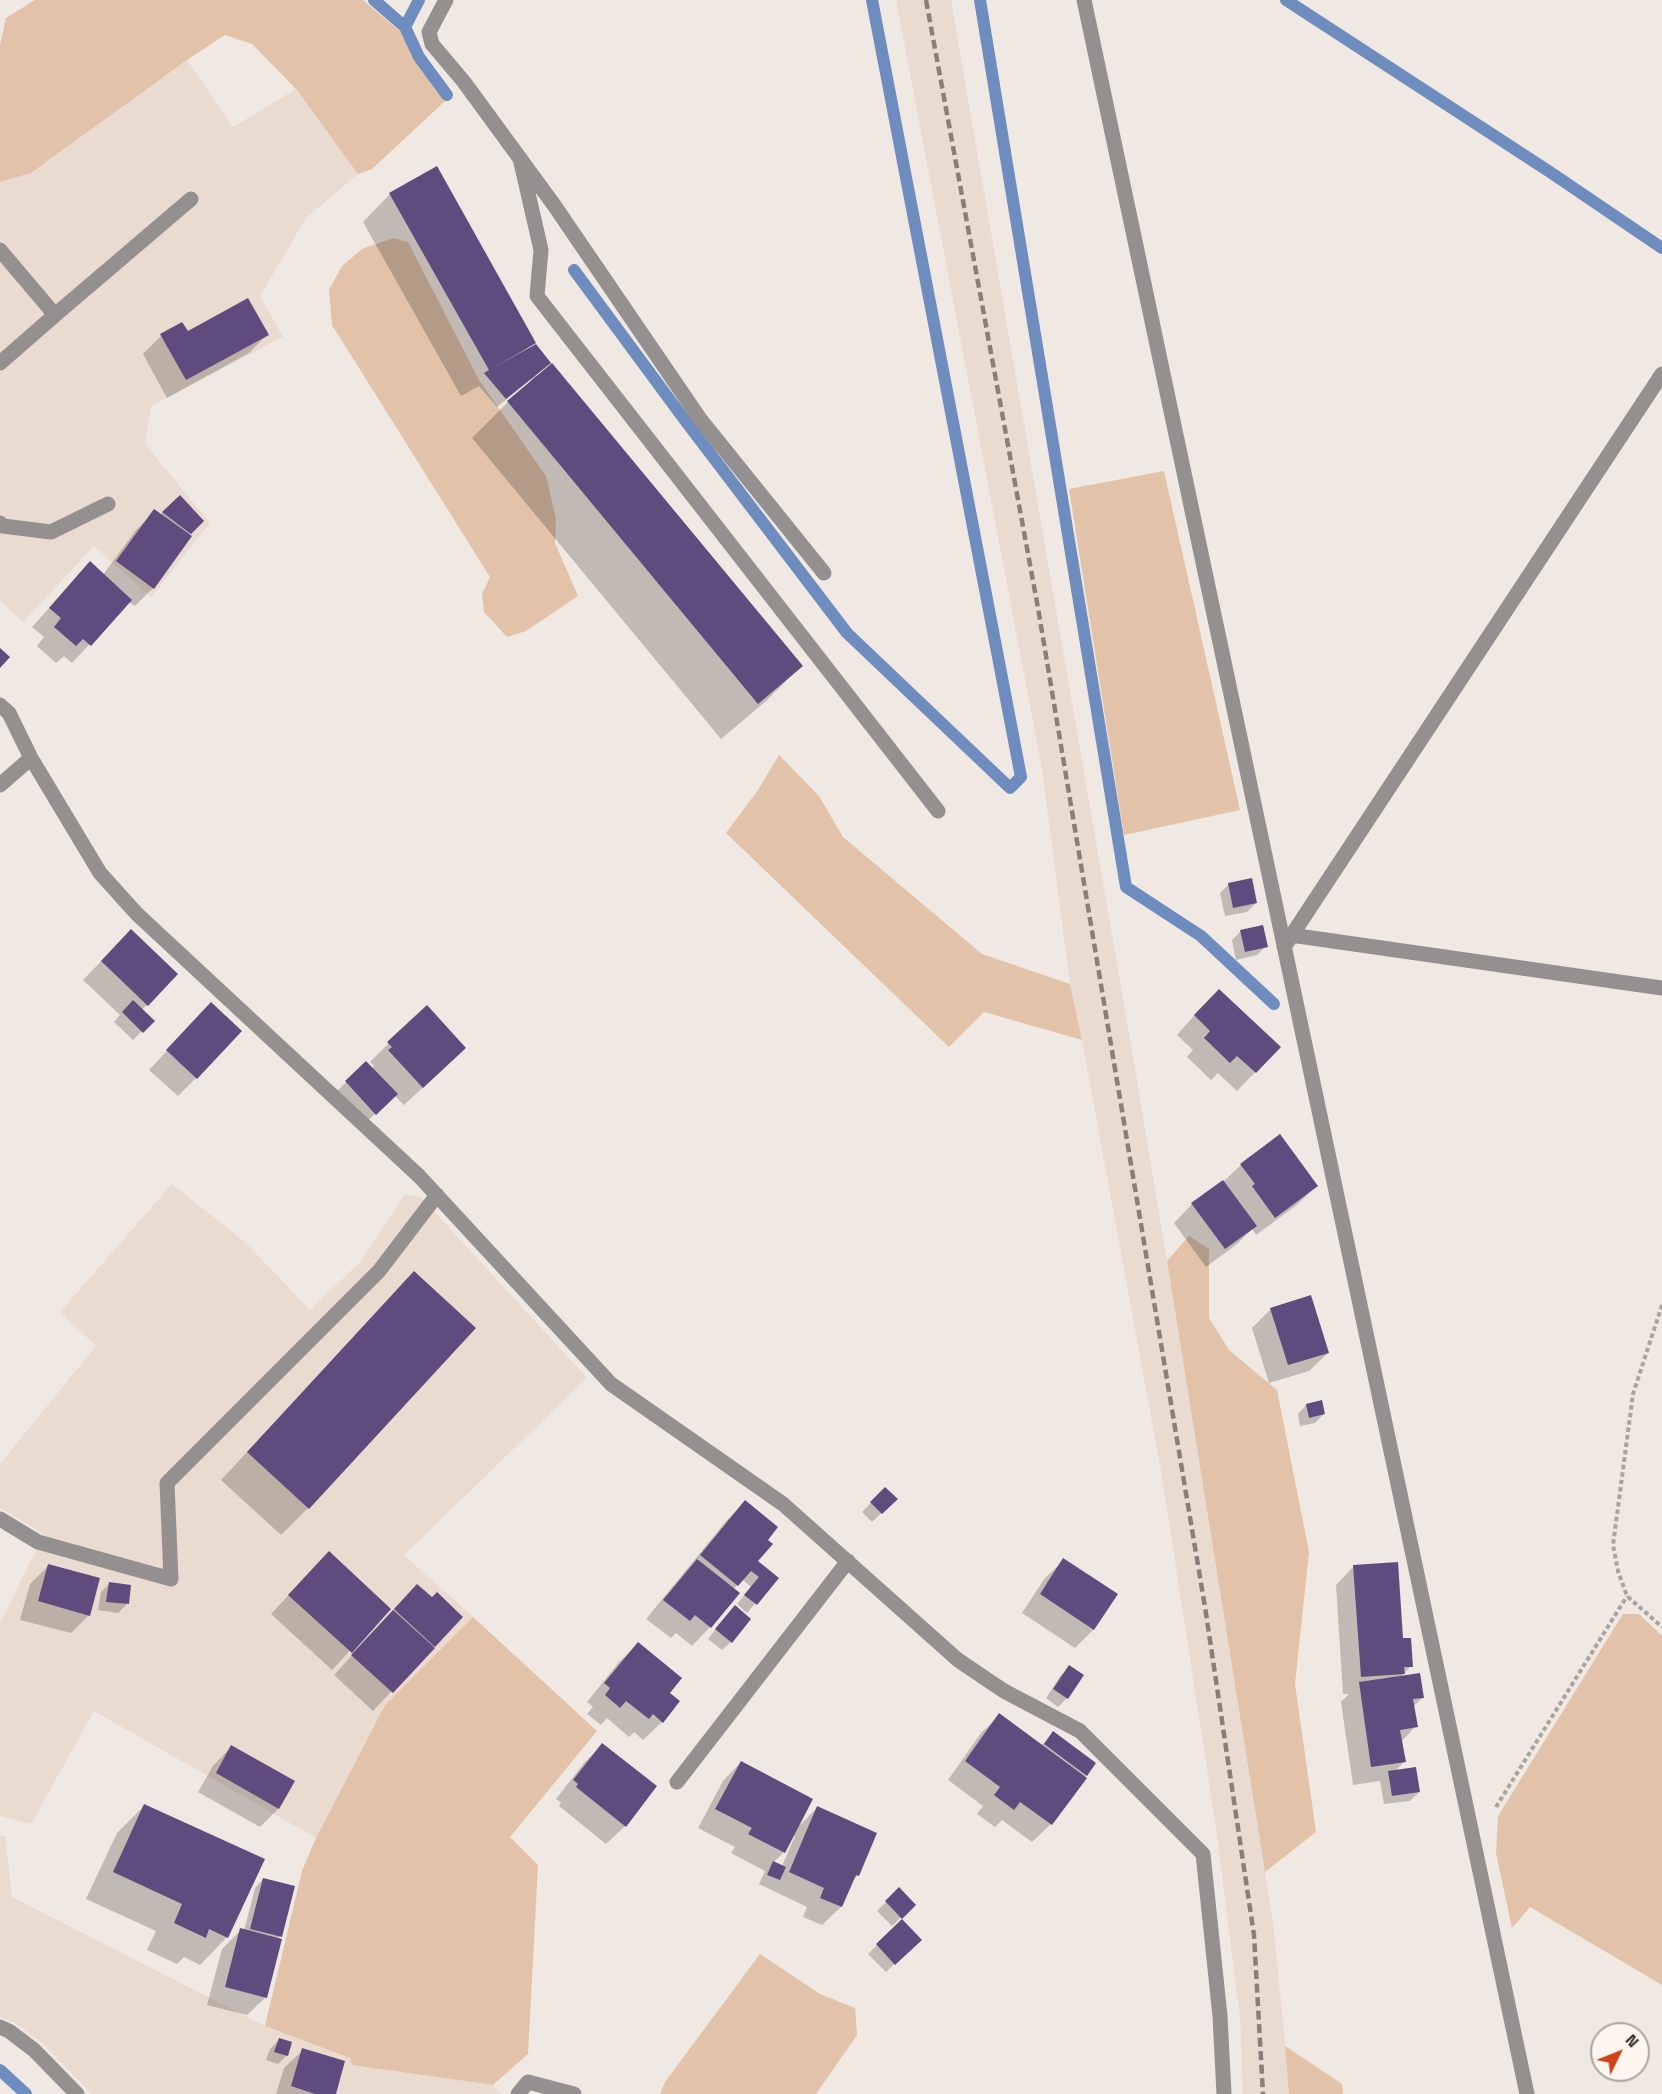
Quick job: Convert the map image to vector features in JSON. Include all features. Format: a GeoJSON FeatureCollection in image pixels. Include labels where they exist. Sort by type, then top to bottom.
{"type":"FeatureCollection","features":[{"type":"Feature","properties":{"kind":"street"},"geometry":{"type":"LineString","coordinates":[[446,0],[429,32],[432,44],[464,82],[520,158],[700,419],[824,573]]}},
{"type":"Feature","properties":{"kind":"street"},"geometry":{"type":"LineString","coordinates":[[1084,0],[1288,941],[1527,2094]]}},
{"type":"Feature","properties":{"kind":"street"},"geometry":{"type":"LineString","coordinates":[[520,158],[541,250],[537,296],[938,811]]}},
{"type":"Feature","properties":{"kind":"street"},"geometry":{"type":"LineString","coordinates":[[0,363],[191,199]]}},
{"type":"Feature","properties":{"kind":"street"},"geometry":{"type":"LineString","coordinates":[[0,250],[55,315]]}},
{"type":"Feature","properties":{"kind":"street"},"geometry":{"type":"LineString","coordinates":[[1288,941],[1662,374]]}},
{"type":"Feature","properties":{"kind":"street"},"geometry":{"type":"LineString","coordinates":[[0,523],[3,526],[51,532],[108,504]]}},
{"type":"Feature","properties":{"kind":"street"},"geometry":{"type":"LineString","coordinates":[[0,705],[9,713],[31,758],[100,873],[137,914],[437,1195],[611,1384],[783,1504],[958,1660],[1004,1691],[1080,1731],[1203,1854],[1220,2016],[1224,2094]]}},
{"type":"Feature","properties":{"kind":"street"},"geometry":{"type":"LineString","coordinates":[[0,785],[31,758]]}},
{"type":"Feature","properties":{"kind":"street"},"geometry":{"type":"LineString","coordinates":[[1288,941],[1662,988]]}},
{"type":"Feature","properties":{"kind":"street"},"geometry":{"type":"LineString","coordinates":[[0,1519],[38,1542],[171,1579],[167,1483],[379,1271],[437,1195]]}},
{"type":"Feature","properties":{"kind":"street"},"geometry":{"type":"LineString","coordinates":[[676,1782],[848,1561]]}},
{"type":"Feature","properties":{"kind":"street"},"geometry":{"type":"LineString","coordinates":[[0,2027],[34,2050],[77,2094]]}},
{"type":"Feature","properties":{"kind":"street"},"geometry":{"type":"LineString","coordinates":[[518,2094],[528,2082],[574,2094]]}},
{"type":"Feature","properties":{"kind":"path"},"geometry":{"type":"LineString","coordinates":[[1662,1305],[1633,1394],[1612,1545],[1627,1596],[1662,1627]]}},
{"type":"Feature","properties":{"kind":"path"},"geometry":{"type":"LineString","coordinates":[[1474,1842],[1627,1596]]}},
{"type":"Feature","properties":{"kind":"shaded area"},"geometry":{"type":"Polygon","coordinates":[[[35,0],[363,0],[402,33],[414,59],[445,101],[372,169],[358,174],[296,89],[252,44],[225,35],[31,173],[0,182],[0,45],[6,18],[35,0]]]}},
{"type":"Feature","properties":{"kind":"shaded area"},"geometry":{"type":"Polygon","coordinates":[[[896,0],[951,0],[1167,1261],[1273,1922],[1289,2094],[1243,2094],[1240,2017],[1216,1828],[1161,1471],[1070,984],[1042,769],[896,0]]]}},
{"type":"Feature","properties":{"kind":"shaded area"},"geometry":{"type":"Polygon","coordinates":[[[187,60],[233,127],[296,89],[358,174],[306,218],[260,296],[283,337],[151,406],[145,444],[210,523],[151,597],[94,546],[23,622],[0,601],[0,182],[31,173],[187,60]]]}},
{"type":"Feature","properties":{"kind":"shaded area"},"geometry":{"type":"Polygon","coordinates":[[[393,238],[408,242],[479,380],[546,476],[556,519],[555,543],[578,596],[526,631],[507,637],[484,612],[482,594],[490,577],[332,325],[329,290],[342,266],[362,249],[393,238]]]}},
{"type":"Feature","properties":{"kind":"shaded area"},"geometry":{"type":"Polygon","coordinates":[[[1164,471],[1240,810],[1124,835],[1069,489],[1164,471]]]}},
{"type":"Feature","properties":{"kind":"shaded area"},"geometry":{"type":"Polygon","coordinates":[[[779,755],[819,796],[843,837],[982,954],[1070,984],[1082,1040],[984,1012],[949,1047],[726,833],[758,790],[779,755]]]}},
{"type":"Feature","properties":{"kind":"shaded area"},"geometry":{"type":"Polygon","coordinates":[[[172,1184],[246,1243],[310,1310],[361,1261],[405,1194],[421,1197],[587,1378],[404,1555],[473,1617],[385,1705],[316,1838],[94,1711],[31,1824],[0,1816],[0,1623],[44,1534],[0,1508],[0,1464],[96,1346],[60,1312],[172,1184]]]}},
{"type":"Feature","properties":{"kind":"shaded area"},"geometry":{"type":"Polygon","coordinates":[[[1189,1236],[1209,1249],[1209,1318],[1229,1350],[1277,1390],[1309,1552],[1295,1684],[1316,1832],[1265,1872],[1167,1261],[1189,1236]]]}},
{"type":"Feature","properties":{"kind":"shaded area"},"geometry":{"type":"Polygon","coordinates":[[[1623,1614],[1639,1614],[1662,1636],[1662,1985],[1530,1907],[1512,1928],[1496,1853],[1498,1816],[1623,1614]]]}},
{"type":"Feature","properties":{"kind":"shaded area"},"geometry":{"type":"Polygon","coordinates":[[[473,1617],[597,1731],[510,1837],[538,1865],[528,2054],[493,2085],[352,2065],[350,2058],[265,2026],[302,1871],[316,1838],[385,1705],[473,1617]]]}},
{"type":"Feature","properties":{"kind":"shaded area"},"geometry":{"type":"Polygon","coordinates":[[[0,1836],[5,1836],[12,1897],[265,2026],[351,2058],[352,2065],[493,2085],[501,2094],[92,2094],[42,2043],[15,2023],[0,2017],[0,1836]]]}},
{"type":"Feature","properties":{"kind":"shaded area"},"geometry":{"type":"Polygon","coordinates":[[[760,1954],[820,1994],[855,2008],[857,2035],[816,2094],[660,2094],[665,2082],[760,1954]]]}},
{"type":"Feature","properties":{"kind":"shaded area"},"geometry":{"type":"Polygon","coordinates":[[[1285,2046],[1342,2084],[1343,2094],[1289,2094],[1285,2046]]]}},
{"type":"Feature","properties":{"kind":"building"},"geometry":{"type":"Polygon","coordinates":[[[437,166],[536,343],[493,368],[536,344],[551,363],[506,399],[484,373],[489,370],[389,193],[437,166]]]}},
{"type":"Feature","properties":{"kind":"building"},"geometry":{"type":"Polygon","coordinates":[[[248,298],[269,335],[186,380],[160,334],[182,322],[188,331],[248,298]]]}},
{"type":"Feature","properties":{"kind":"building"},"geometry":{"type":"Polygon","coordinates":[[[552,363],[803,666],[758,704],[507,401],[552,363]]]}},
{"type":"Feature","properties":{"kind":"building"},"geometry":{"type":"Polygon","coordinates":[[[180,495],[204,521],[191,534],[162,512],[180,495]]]}},
{"type":"Feature","properties":{"kind":"building"},"geometry":{"type":"Polygon","coordinates":[[[154,509],[192,536],[154,589],[116,561],[154,509]]]}},
{"type":"Feature","properties":{"kind":"building"},"geometry":{"type":"Polygon","coordinates":[[[90,561],[132,600],[91,646],[83,639],[76,646],[54,627],[61,618],[49,608],[90,561]]]}},
{"type":"Feature","properties":{"kind":"building"},"geometry":{"type":"Polygon","coordinates":[[[0,648],[10,657],[0,668],[0,648]]]}},
{"type":"Feature","properties":{"kind":"building"},"geometry":{"type":"Polygon","coordinates":[[[1252,878],[1257,903],[1233,908],[1228,883],[1252,878]]]}},
{"type":"Feature","properties":{"kind":"building"},"geometry":{"type":"Polygon","coordinates":[[[1263,925],[1268,947],[1245,952],[1240,930],[1263,925]]]}},
{"type":"Feature","properties":{"kind":"building"},"geometry":{"type":"Polygon","coordinates":[[[131,929],[178,974],[148,1006],[101,961],[131,929]]]}},
{"type":"Feature","properties":{"kind":"building"},"geometry":{"type":"Polygon","coordinates":[[[1219,989],[1281,1047],[1256,1073],[1237,1056],[1230,1063],[1204,1038],[1210,1031],[1194,1015],[1219,989]]]}},
{"type":"Feature","properties":{"kind":"building"},"geometry":{"type":"Polygon","coordinates":[[[133,1000],[155,1021],[143,1033],[122,1012],[133,1000]]]}},
{"type":"Feature","properties":{"kind":"building"},"geometry":{"type":"Polygon","coordinates":[[[211,1002],[242,1031],[197,1079],[166,1050],[211,1002]]]}},
{"type":"Feature","properties":{"kind":"building"},"geometry":{"type":"Polygon","coordinates":[[[427,1005],[466,1048],[423,1088],[388,1050],[392,1047],[387,1042],[427,1005]]]}},
{"type":"Feature","properties":{"kind":"building"},"geometry":{"type":"Polygon","coordinates":[[[366,1061],[398,1094],[376,1115],[345,1081],[366,1061]]]}},
{"type":"Feature","properties":{"kind":"building"},"geometry":{"type":"Polygon","coordinates":[[[1280,1134],[1318,1186],[1275,1218],[1252,1186],[1255,1184],[1240,1164],[1280,1134]]]}},
{"type":"Feature","properties":{"kind":"building"},"geometry":{"type":"Polygon","coordinates":[[[1223,1180],[1257,1226],[1225,1249],[1191,1203],[1223,1180]]]}},
{"type":"Feature","properties":{"kind":"building"},"geometry":{"type":"Polygon","coordinates":[[[414,1271],[476,1328],[309,1509],[247,1452],[414,1271]]]}},
{"type":"Feature","properties":{"kind":"building"},"geometry":{"type":"Polygon","coordinates":[[[1311,1295],[1329,1353],[1288,1365],[1270,1308],[1311,1295]]]}},
{"type":"Feature","properties":{"kind":"building"},"geometry":{"type":"Polygon","coordinates":[[[1322,1400],[1325,1414],[1309,1418],[1306,1404],[1322,1400]]]}},
{"type":"Feature","properties":{"kind":"building"},"geometry":{"type":"Polygon","coordinates":[[[885,1487],[898,1499],[882,1514],[870,1502],[885,1487]]]}},
{"type":"Feature","properties":{"kind":"building"},"geometry":{"type":"Polygon","coordinates":[[[745,1500],[778,1527],[768,1540],[773,1544],[758,1561],[779,1578],[757,1605],[744,1595],[759,1577],[751,1571],[738,1586],[700,1555],[745,1500]]]}},
{"type":"Feature","properties":{"kind":"building"},"geometry":{"type":"Polygon","coordinates":[[[329,1551],[391,1609],[352,1653],[288,1595],[329,1551]]]}},
{"type":"Feature","properties":{"kind":"building"},"geometry":{"type":"Polygon","coordinates":[[[1063,1558],[1118,1594],[1094,1630],[1040,1594],[1063,1558]]]}},
{"type":"Feature","properties":{"kind":"building"},"geometry":{"type":"Polygon","coordinates":[[[697,1559],[740,1593],[711,1628],[695,1615],[690,1621],[663,1600],[697,1559]]]}},
{"type":"Feature","properties":{"kind":"building"},"geometry":{"type":"Polygon","coordinates":[[[1398,1562],[1403,1638],[1411,1638],[1413,1667],[1404,1667],[1405,1674],[1361,1677],[1353,1565],[1398,1562]]]}},
{"type":"Feature","properties":{"kind":"building"},"geometry":{"type":"Polygon","coordinates":[[[48,1564],[100,1578],[90,1616],[38,1601],[48,1564]]]}},
{"type":"Feature","properties":{"kind":"building"},"geometry":{"type":"Polygon","coordinates":[[[109,1582],[131,1585],[129,1604],[106,1602],[109,1582]]]}},
{"type":"Feature","properties":{"kind":"building"},"geometry":{"type":"Polygon","coordinates":[[[417,1584],[432,1597],[437,1592],[463,1617],[435,1647],[394,1609],[417,1584]]]}},
{"type":"Feature","properties":{"kind":"building"},"geometry":{"type":"Polygon","coordinates":[[[735,1605],[751,1619],[732,1643],[715,1629],[735,1605]]]}},
{"type":"Feature","properties":{"kind":"building"},"geometry":{"type":"Polygon","coordinates":[[[393,1610],[435,1648],[393,1693],[351,1655],[393,1610]]]}},
{"type":"Feature","properties":{"kind":"building"},"geometry":{"type":"Polygon","coordinates":[[[638,1642],[682,1678],[670,1693],[680,1701],[663,1723],[653,1714],[649,1719],[626,1701],[620,1708],[605,1695],[610,1688],[604,1683],[638,1642]]]}},
{"type":"Feature","properties":{"kind":"building"},"geometry":{"type":"Polygon","coordinates":[[[1069,1665],[1084,1675],[1068,1699],[1053,1689],[1069,1665]]]}},
{"type":"Feature","properties":{"kind":"building"},"geometry":{"type":"Polygon","coordinates":[[[1420,1673],[1424,1698],[1413,1699],[1418,1727],[1400,1730],[1406,1762],[1371,1767],[1359,1682],[1420,1673]]]}},
{"type":"Feature","properties":{"kind":"building"},"geometry":{"type":"Polygon","coordinates":[[[999,1713],[1087,1778],[1052,1825],[1020,1802],[1014,1810],[994,1795],[1000,1787],[965,1761],[999,1713]]]}},
{"type":"Feature","properties":{"kind":"building"},"geometry":{"type":"Polygon","coordinates":[[[1053,1731],[1096,1763],[1087,1776],[1044,1744],[1053,1731]]]}},
{"type":"Feature","properties":{"kind":"building"},"geometry":{"type":"Polygon","coordinates":[[[602,1743],[657,1786],[626,1827],[576,1787],[578,1784],[573,1780],[602,1743]]]}},
{"type":"Feature","properties":{"kind":"building"},"geometry":{"type":"Polygon","coordinates":[[[231,1745],[295,1781],[279,1809],[216,1773],[231,1745]]]}},
{"type":"Feature","properties":{"kind":"building"},"geometry":{"type":"Polygon","coordinates":[[[741,1761],[813,1799],[785,1853],[748,1834],[752,1828],[715,1809],[741,1761]]]}},
{"type":"Feature","properties":{"kind":"building"},"geometry":{"type":"Polygon","coordinates":[[[1416,1767],[1420,1792],[1392,1796],[1388,1771],[1416,1767]]]}},
{"type":"Feature","properties":{"kind":"building"},"geometry":{"type":"Polygon","coordinates":[[[144,1804],[265,1859],[228,1938],[209,1929],[206,1938],[174,1923],[182,1904],[113,1872],[144,1804]]]}},
{"type":"Feature","properties":{"kind":"building"},"geometry":{"type":"Polygon","coordinates":[[[817,1806],[877,1833],[859,1876],[856,1875],[842,1907],[820,1898],[824,1888],[789,1872],[817,1806]]]}},
{"type":"Feature","properties":{"kind":"building"},"geometry":{"type":"Polygon","coordinates":[[[773,1861],[786,1867],[780,1880],[767,1875],[773,1861]]]}},
{"type":"Feature","properties":{"kind":"building"},"geometry":{"type":"Polygon","coordinates":[[[263,1878],[295,1886],[282,1937],[250,1929],[263,1878]]]}},
{"type":"Feature","properties":{"kind":"building"},"geometry":{"type":"Polygon","coordinates":[[[899,1887],[916,1905],[902,1919],[885,1901],[899,1887]]]}},
{"type":"Feature","properties":{"kind":"building"},"geometry":{"type":"Polygon","coordinates":[[[902,1919],[922,1940],[895,1965],[876,1944],[902,1919]]]}},
{"type":"Feature","properties":{"kind":"building"},"geometry":{"type":"Polygon","coordinates":[[[240,1928],[282,1939],[267,1998],[225,1987],[240,1928]]]}},
{"type":"Feature","properties":{"kind":"building"},"geometry":{"type":"Polygon","coordinates":[[[279,2038],[292,2042],[288,2056],[274,2052],[279,2038]]]}},
{"type":"Feature","properties":{"kind":"building"},"geometry":{"type":"Polygon","coordinates":[[[302,2048],[345,2061],[336,2094],[315,2094],[291,2086],[302,2048]]]}},
{"type":"Feature","properties":{"kind":"waterway"},"geometry":{"type":"LineString","coordinates":[[374,0],[405,27],[419,57],[447,95]]}},
{"type":"Feature","properties":{"kind":"waterway"},"geometry":{"type":"LineString","coordinates":[[405,27],[419,0]]}},
{"type":"Feature","properties":{"kind":"waterway"},"geometry":{"type":"LineString","coordinates":[[574,270],[847,633],[1010,788],[1021,777],[872,0]]}},
{"type":"Feature","properties":{"kind":"waterway"},"geometry":{"type":"LineString","coordinates":[[980,0],[1126,887],[1201,936],[1274,1004]]}},
{"type":"Feature","properties":{"kind":"waterway"},"geometry":{"type":"LineString","coordinates":[[1286,0],[1662,248]]}},
{"type":"Feature","properties":{"kind":"waterway"},"geometry":{"type":"LineString","coordinates":[[0,2070],[26,2094]]}},
{"type":"Feature","properties":{"kind":"railway"},"geometry":{"type":"LineString","coordinates":[[926,0],[1038,608],[1205,1607],[1254,1935],[1263,2094]]}}]}
